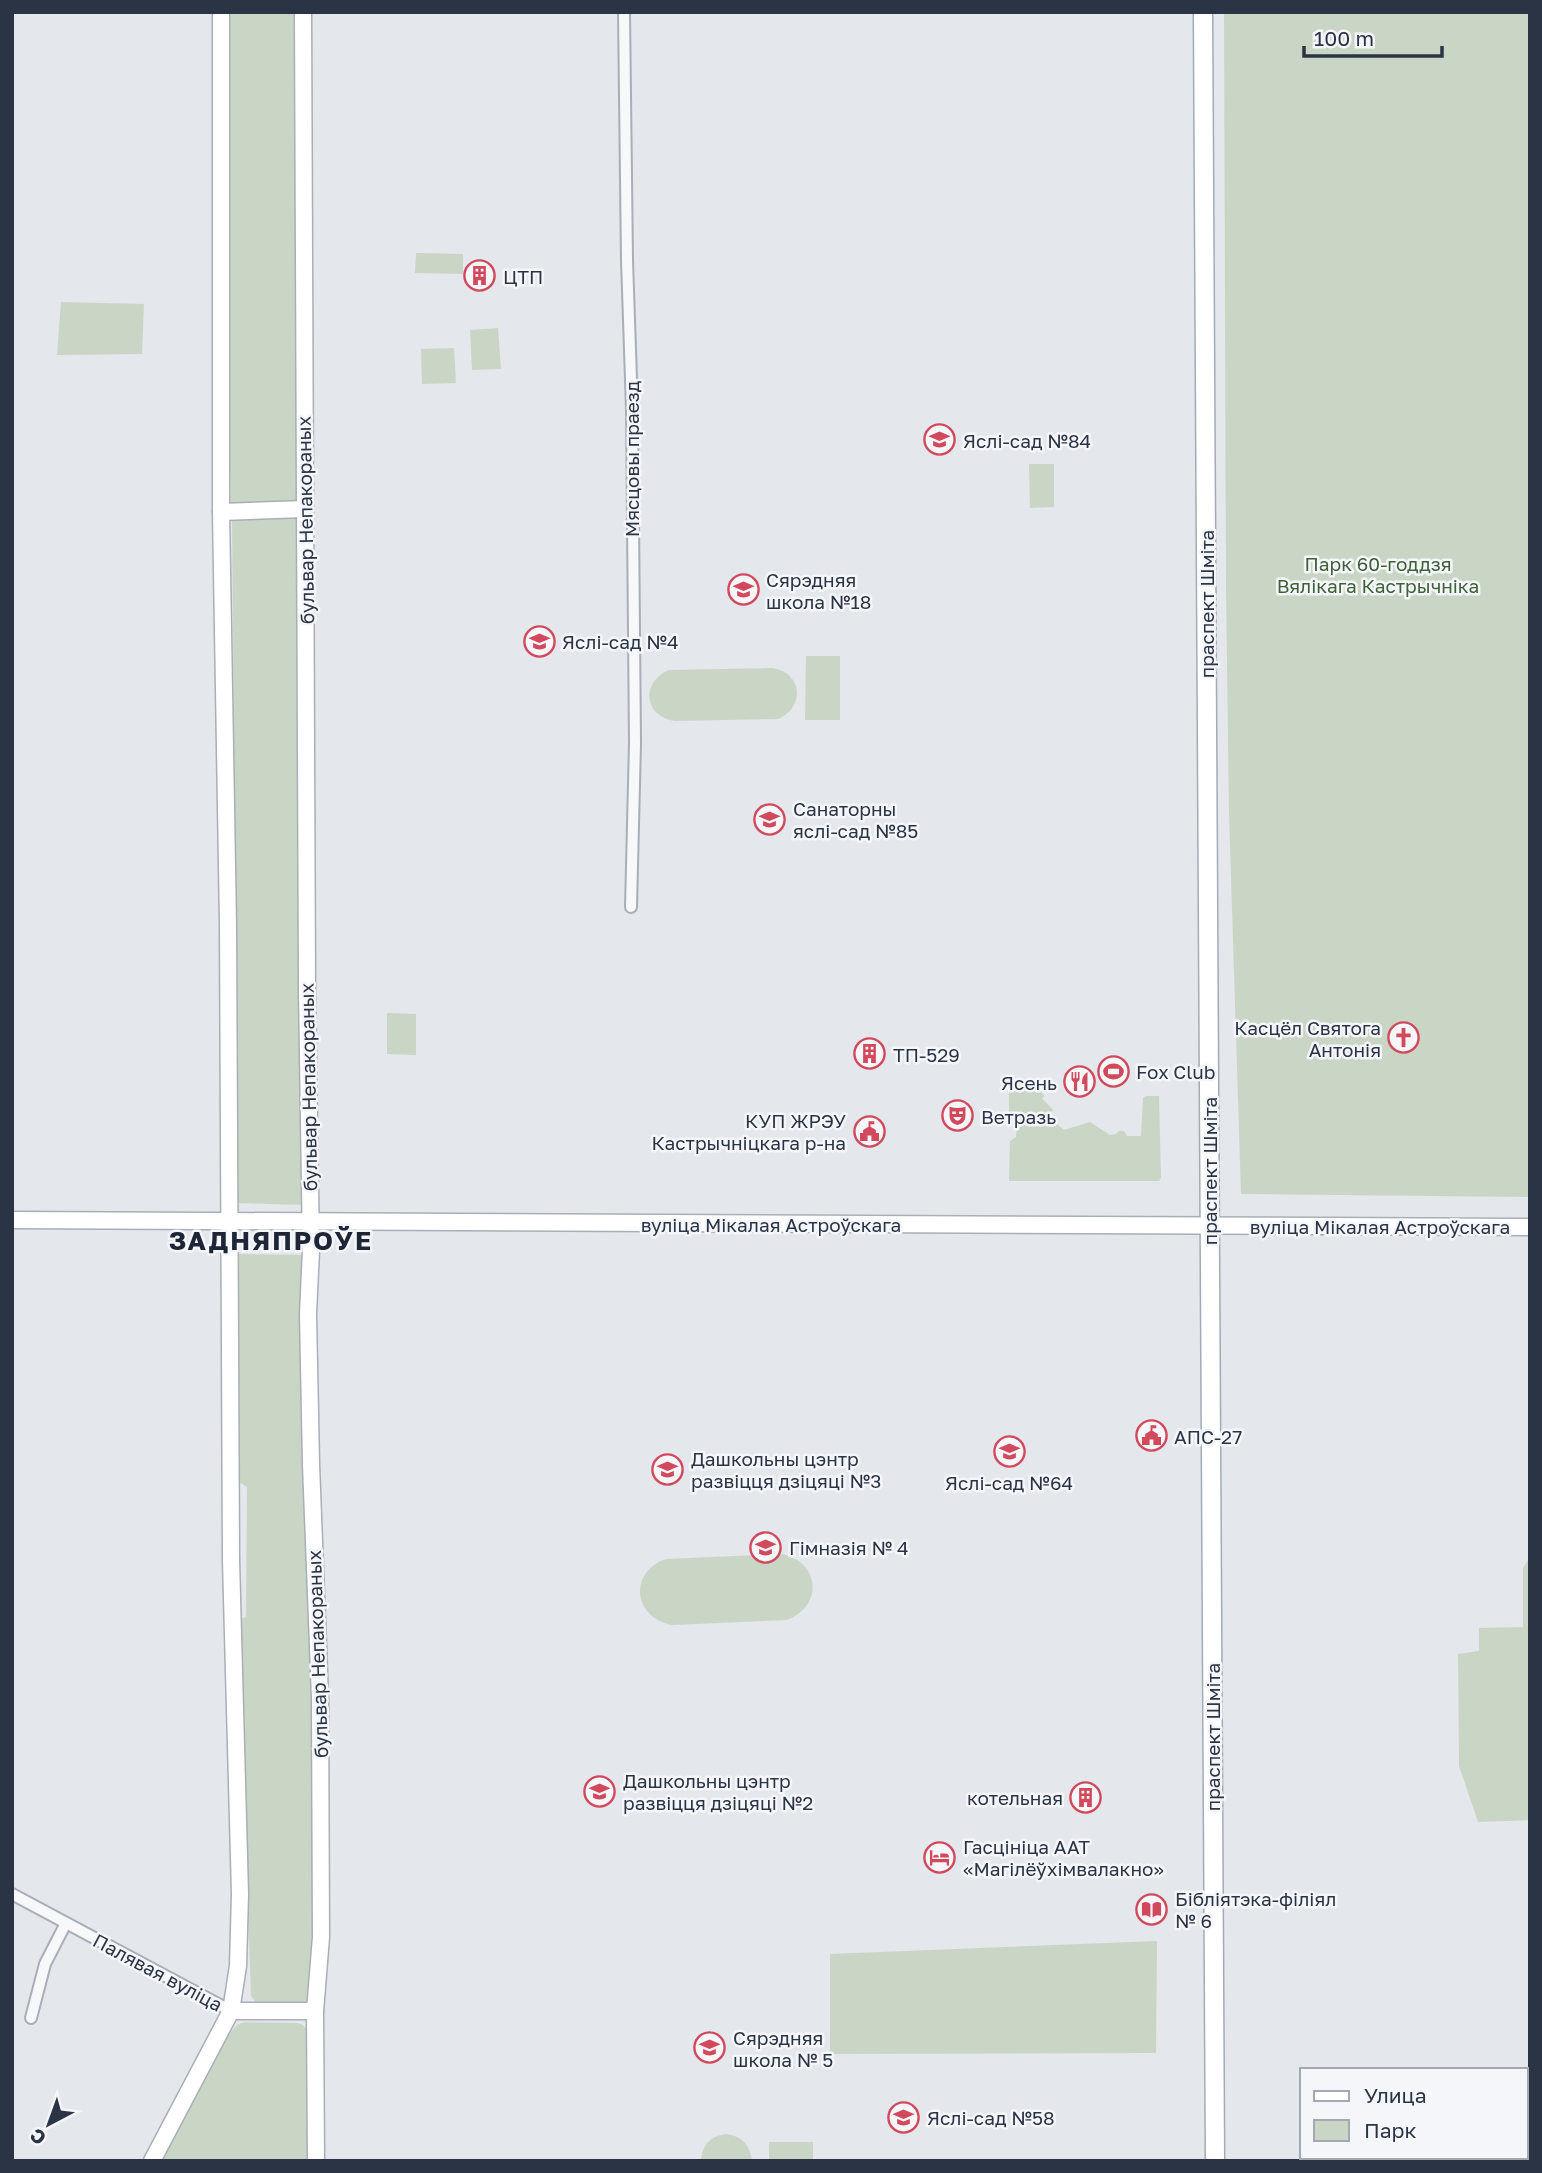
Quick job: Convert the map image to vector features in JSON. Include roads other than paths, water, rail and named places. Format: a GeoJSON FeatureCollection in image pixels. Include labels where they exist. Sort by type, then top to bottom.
{"type":"FeatureCollection","features":[{"type":"Feature","properties":{"kind":"main road"},"geometry":{"type":"LineString","coordinates":[[152,2161],[231,2011],[238,1966],[240,1894],[230,1560],[228,925],[221,512],[221,12]]}},
{"type":"Feature","properties":{"kind":"main road","name":"бульвар Непакораных"},"geometry":{"type":"LineString","coordinates":[[303,12],[309,1314],[311,1464],[320,1698],[321,1937],[315,2011],[316,2161]]}},
{"type":"Feature","properties":{"kind":"main road","name":"праспект Шміта"},"geometry":{"type":"LineString","coordinates":[[1203,12],[1215,2161]]}},
{"type":"Feature","properties":{"kind":"main road"},"geometry":{"type":"LineString","coordinates":[[221,512],[305,509]]}},
{"type":"Feature","properties":{"kind":"main road","name":"вуліца Мікалая Астроўскага"},"geometry":{"type":"LineString","coordinates":[[12,1220],[1530,1227]]}},
{"type":"Feature","properties":{"kind":"main road","name":"Палявая вуліца"},"geometry":{"type":"LineString","coordinates":[[231,2011],[315,2011]]}},
{"type":"Feature","properties":{"kind":"street","name":"Мясцовы праезд"},"geometry":{"type":"LineString","coordinates":[[624,12],[635,743],[631,907]]}},
{"type":"Feature","properties":{"kind":"street","name":"Палявая вуліца"},"geometry":{"type":"LineString","coordinates":[[12,1894],[231,2011]]}},
{"type":"Feature","properties":{"kind":"street"},"geometry":{"type":"LineString","coordinates":[[31,2018],[46,1964],[66,1923]]}},
{"type":"Feature","properties":{"kind":"place","name":"ЦТП"},"geometry":{"type":"Point","coordinates":[480,276]}},
{"type":"Feature","properties":{"kind":"place","name":"Яслі-сад №84"},"geometry":{"type":"Point","coordinates":[940,440]}},
{"type":"Feature","properties":{"kind":"place","name":"Сярэдняя школа №18"},"geometry":{"type":"Point","coordinates":[743,590]}},
{"type":"Feature","properties":{"kind":"place","name":"Яслі-сад №4"},"geometry":{"type":"Point","coordinates":[539,641]}},
{"type":"Feature","properties":{"kind":"place","name":"Санаторны яслі-сад №85"},"geometry":{"type":"Point","coordinates":[770,819]}},
{"type":"Feature","properties":{"kind":"place","name":"Касцёл Святога Антонія"},"geometry":{"type":"Point","coordinates":[1404,1038]}},
{"type":"Feature","properties":{"kind":"place","name":"ТП-529"},"geometry":{"type":"Point","coordinates":[870,1054]}},
{"type":"Feature","properties":{"kind":"place","name":"Fox Club"},"geometry":{"type":"Point","coordinates":[1113,1071]}},
{"type":"Feature","properties":{"kind":"place","name":"Ясень"},"geometry":{"type":"Point","coordinates":[1080,1082]}},
{"type":"Feature","properties":{"kind":"place","name":"Ветразь"},"geometry":{"type":"Point","coordinates":[958,1116]}},
{"type":"Feature","properties":{"kind":"place","name":"КУП ЖРЭУ Кастрычніцкага р-на"},"geometry":{"type":"Point","coordinates":[869,1131]}},
{"type":"Feature","properties":{"kind":"place","name":"АПС-27"},"geometry":{"type":"Point","coordinates":[1151,1436]}},
{"type":"Feature","properties":{"kind":"place","name":"Яслі-сад №64"},"geometry":{"type":"Point","coordinates":[1009,1451]}},
{"type":"Feature","properties":{"kind":"place","name":"Дашкольны цэнтр развіцця дзіцяці №3"},"geometry":{"type":"Point","coordinates":[668,1469]}},
{"type":"Feature","properties":{"kind":"place","name":"Гімназія № 4"},"geometry":{"type":"Point","coordinates":[766,1547]}},
{"type":"Feature","properties":{"kind":"place","name":"Дашкольны цэнтр развіцця дзіцяці №2"},"geometry":{"type":"Point","coordinates":[600,1791]}},
{"type":"Feature","properties":{"kind":"place","name":"котельная"},"geometry":{"type":"Point","coordinates":[1086,1797]}},
{"type":"Feature","properties":{"kind":"place","name":"Гасцініца ААТ «Магілёўхімвалакно»"},"geometry":{"type":"Point","coordinates":[940,1857]}},
{"type":"Feature","properties":{"kind":"place","name":"Бібліятэка-філіял № 6"},"geometry":{"type":"Point","coordinates":[1152,1909]}},
{"type":"Feature","properties":{"kind":"place","name":"Сярэдняя школа № 5"},"geometry":{"type":"Point","coordinates":[710,2048]}},
{"type":"Feature","properties":{"kind":"place","name":"Яслі-сад №58"},"geometry":{"type":"Point","coordinates":[904,2117]}},
{"type":"Feature","properties":{"kind":"district","name":"ЗАДНЯПРОЎЕ"},"geometry":{"type":"Point","coordinates":[271,1240]}},
{"type":"Feature","properties":{"kind":"park label","name":"Парк 60-годдзя Вялікага Кастрычніка"},"geometry":{"type":"Point","coordinates":[1378,574]}}]}
